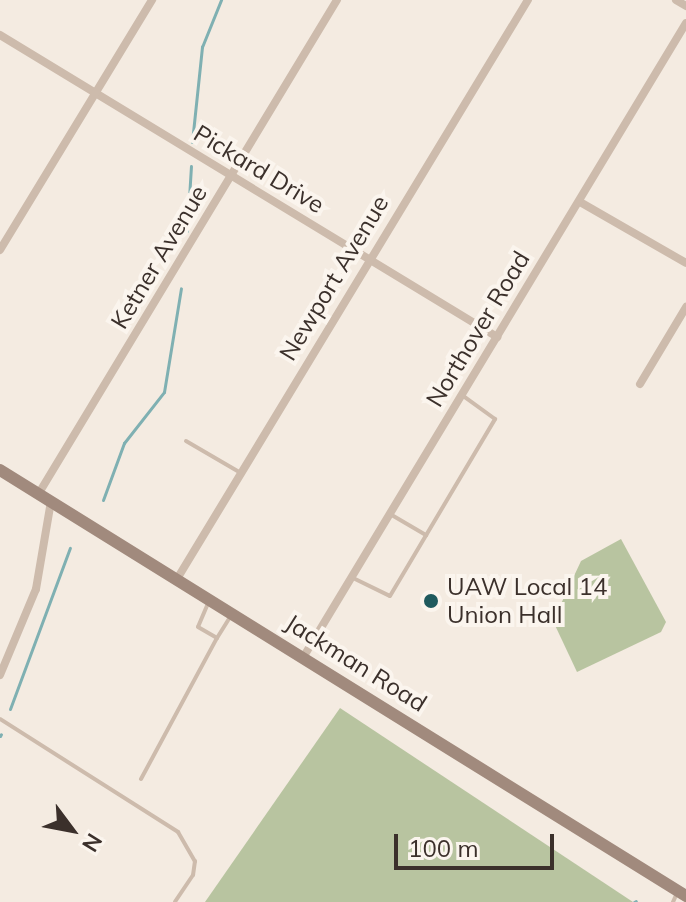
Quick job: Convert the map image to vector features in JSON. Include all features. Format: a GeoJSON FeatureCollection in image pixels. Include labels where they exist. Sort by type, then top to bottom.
{"type":"FeatureCollection","features":[{"type":"Feature","properties":{"kind":"main road","name":"Jackman Road"},"geometry":{"type":"LineString","coordinates":[[0,470],[304,656],[679,896]]}},
{"type":"Feature","properties":{"kind":"street"},"geometry":{"type":"LineString","coordinates":[[0,250],[152,0]]}},
{"type":"Feature","properties":{"kind":"street","name":"Ketner Avenue"},"geometry":{"type":"LineString","coordinates":[[39,493],[337,0]]}},
{"type":"Feature","properties":{"kind":"street","name":"Newport Avenue"},"geometry":{"type":"LineString","coordinates":[[177,579],[528,0]]}},
{"type":"Feature","properties":{"kind":"street"},"geometry":{"type":"LineString","coordinates":[[676,0],[686,6]]}},
{"type":"Feature","properties":{"kind":"street","name":"Northover Road"},"geometry":{"type":"LineString","coordinates":[[304,656],[686,23]]}},
{"type":"Feature","properties":{"kind":"street","name":"Pickard Drive"},"geometry":{"type":"LineString","coordinates":[[0,35],[497,337]]}},
{"type":"Feature","properties":{"kind":"street"},"geometry":{"type":"LineString","coordinates":[[580,202],[686,263]]}},
{"type":"Feature","properties":{"kind":"street"},"geometry":{"type":"LineString","coordinates":[[640,384],[686,307]]}},
{"type":"Feature","properties":{"kind":"street"},"geometry":{"type":"LineString","coordinates":[[0,675],[36,589],[51,501]]}},
{"type":"Feature","properties":{"kind":"lane"},"geometry":{"type":"LineString","coordinates":[[351,577],[390,596],[495,419],[461,395]]}},
{"type":"Feature","properties":{"kind":"lane"},"geometry":{"type":"LineString","coordinates":[[186,441],[241,473]]}},
{"type":"Feature","properties":{"kind":"lane"},"geometry":{"type":"LineString","coordinates":[[390,514],[426,535]]}},
{"type":"Feature","properties":{"kind":"lane"},"geometry":{"type":"LineString","coordinates":[[210,599],[198,627],[217,638]]}},
{"type":"Feature","properties":{"kind":"lane"},"geometry":{"type":"LineString","coordinates":[[141,779],[233,613]]}},
{"type":"Feature","properties":{"kind":"lane"},"geometry":{"type":"LineString","coordinates":[[0,719],[178,832],[195,861],[175,902]]}},
{"type":"Feature","properties":{"kind":"green space"},"geometry":{"type":"Polygon","coordinates":[[[621,539],[666,622],[661,632],[577,672],[553,621],[581,561],[621,539]]]}},
{"type":"Feature","properties":{"kind":"green space"},"geometry":{"type":"Polygon","coordinates":[[[340,708],[633,902],[205,902],[340,708]]]}},
{"type":"Feature","properties":{"kind":"waterway"},"geometry":{"type":"LineString","coordinates":[[192,142],[202,47],[221,0]]}},
{"type":"Feature","properties":{"kind":"waterway"},"geometry":{"type":"LineString","coordinates":[[187,231],[191,166]]}},
{"type":"Feature","properties":{"kind":"waterway"},"geometry":{"type":"LineString","coordinates":[[103,500],[124,443],[164,392],[181,288]]}},
{"type":"Feature","properties":{"kind":"waterway"},"geometry":{"type":"LineString","coordinates":[[10,709],[70,548]]}},
{"type":"Feature","properties":{"kind":"place","name":"UAW Local 14 Union Hall"},"geometry":{"type":"Point","coordinates":[431,601]}}]}
